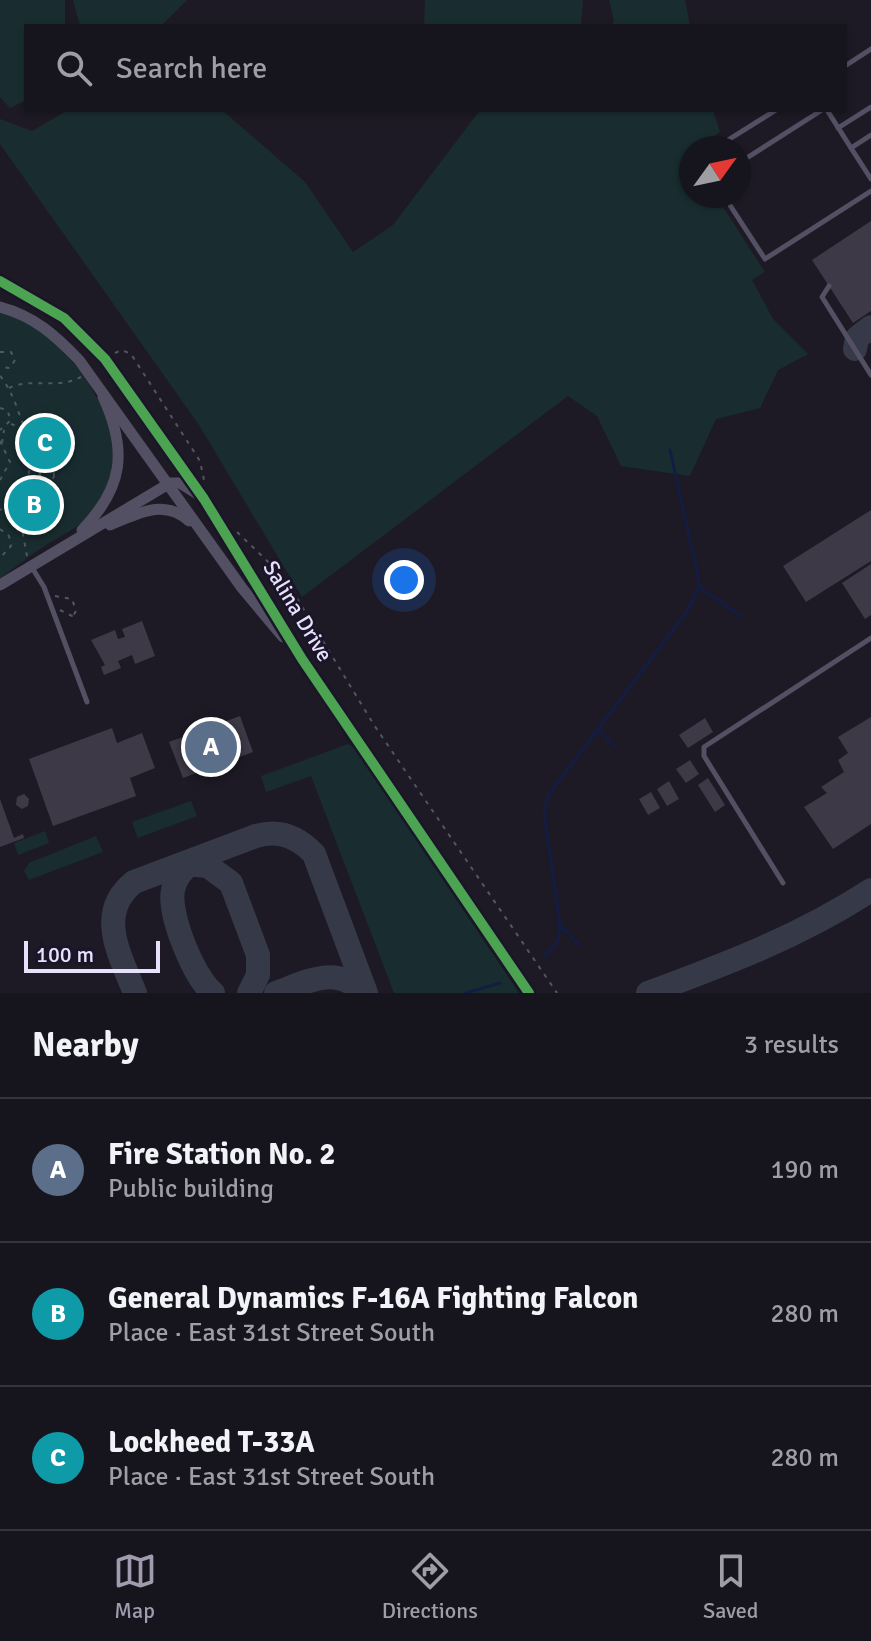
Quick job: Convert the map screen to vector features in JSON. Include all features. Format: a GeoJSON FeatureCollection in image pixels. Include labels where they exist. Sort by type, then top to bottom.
{"type":"FeatureCollection","features":[{"type":"Feature","properties":{"kind":"street","name":"Salina Drive"},"geometry":{"type":"LineString","coordinates":[[0,281],[64,318],[105,360],[205,495],[302,659],[529,993]]}},
{"type":"Feature","properties":{"kind":"street","name":"Salina Drive"},"geometry":{"type":"LineString","coordinates":[[0,304],[51,331],[90,373],[242,588],[302,659]]}},
{"type":"Feature","properties":{"kind":"street"},"geometry":{"type":"LineString","coordinates":[[72,540],[107,501],[119,463],[114,426],[90,373]]}},
{"type":"Feature","properties":{"kind":"street","name":"Salina Drive"},"geometry":{"type":"LineString","coordinates":[[165,445],[170,483]]}},
{"type":"Feature","properties":{"kind":"street"},"geometry":{"type":"LineString","coordinates":[[0,585],[170,483],[205,495]]}},
{"type":"Feature","properties":{"kind":"street","name":"Salina Drive"},"geometry":{"type":"LineString","coordinates":[[72,540],[149,510],[164,508],[180,512],[206,536]]}},
{"type":"Feature","properties":{"kind":"lane"},"geometry":{"type":"LineString","coordinates":[[847,65],[871,49]]}},
{"type":"Feature","properties":{"kind":"lane"},"geometry":{"type":"LineString","coordinates":[[838,128],[871,107]]}},
{"type":"Feature","properties":{"kind":"lane"},"geometry":{"type":"LineString","coordinates":[[734,136],[773,112]]}},
{"type":"Feature","properties":{"kind":"lane"},"geometry":{"type":"LineString","coordinates":[[751,156],[821,112]]}},
{"type":"Feature","properties":{"kind":"lane"},"geometry":{"type":"LineString","coordinates":[[826,112],[871,179]]}},
{"type":"Feature","properties":{"kind":"lane"},"geometry":{"type":"LineString","coordinates":[[851,148],[871,135]]}},
{"type":"Feature","properties":{"kind":"lane"},"geometry":{"type":"LineString","coordinates":[[732,208],[765,259],[871,191]]}},
{"type":"Feature","properties":{"kind":"lane"},"geometry":{"type":"LineString","coordinates":[[829,286],[822,297],[871,375]]}},
{"type":"Feature","properties":{"kind":"lane"},"geometry":{"type":"LineString","coordinates":[[31,566],[44,587],[87,702]]}},
{"type":"Feature","properties":{"kind":"lane"},"geometry":{"type":"LineString","coordinates":[[783,883],[704,756],[704,747],[871,638]]}},
{"type":"Feature","properties":{"kind":"path"},"geometry":{"type":"LineString","coordinates":[[105,360],[122,350],[131,354],[200,461],[205,495]]}},
{"type":"Feature","properties":{"kind":"path"},"geometry":{"type":"LineString","coordinates":[[0,352],[11,352],[15,360],[10,368],[0,367]]}},
{"type":"Feature","properties":{"kind":"path"},"geometry":{"type":"LineString","coordinates":[[9,388],[21,382],[68,382],[90,373]]}},
{"type":"Feature","properties":{"kind":"path"},"geometry":{"type":"LineString","coordinates":[[0,376],[9,388],[25,429],[32,460],[30,473],[17,497],[0,510]]}},
{"type":"Feature","properties":{"kind":"path"},"geometry":{"type":"LineString","coordinates":[[0,408],[9,413],[10,423]]}},
{"type":"Feature","properties":{"kind":"path"},"geometry":{"type":"LineString","coordinates":[[10,423],[25,429]]}},
{"type":"Feature","properties":{"kind":"path"},"geometry":{"type":"LineString","coordinates":[[0,480],[10,462],[1,442],[2,430],[10,423]]}},
{"type":"Feature","properties":{"kind":"path"},"geometry":{"type":"LineString","coordinates":[[47,434],[56,444],[54,450],[45,453],[37,444],[47,434]]}},
{"type":"Feature","properties":{"kind":"path"},"geometry":{"type":"LineString","coordinates":[[34,494],[41,496],[46,506],[41,515],[34,516],[25,512],[24,504],[34,494]]}},
{"type":"Feature","properties":{"kind":"path"},"geometry":{"type":"LineString","coordinates":[[12,509],[18,511],[16,516]]}},
{"type":"Feature","properties":{"kind":"path"},"geometry":{"type":"LineString","coordinates":[[231,526],[284,577],[374,725],[557,993]]}},
{"type":"Feature","properties":{"kind":"path"},"geometry":{"type":"LineString","coordinates":[[0,529],[9,536],[11,546],[0,558]]}},
{"type":"Feature","properties":{"kind":"path"},"geometry":{"type":"LineString","coordinates":[[55,596],[72,599],[76,611],[72,616]]}},
{"type":"Feature","properties":{"kind":"green space"},"geometry":{"type":"Polygon","coordinates":[[[0,0],[65,0],[65,24],[24,24],[24,101],[10,108],[0,97],[0,0]]]}},
{"type":"Feature","properties":{"kind":"green space"},"geometry":{"type":"Polygon","coordinates":[[[73,0],[187,0],[163,24],[79,24],[73,0]]]}},
{"type":"Feature","properties":{"kind":"green space"},"geometry":{"type":"Polygon","coordinates":[[[425,0],[583,0],[581,24],[424,24],[425,0]]]}},
{"type":"Feature","properties":{"kind":"green space"},"geometry":{"type":"Polygon","coordinates":[[[609,0],[685,0],[690,24],[613,24],[609,0]]]}},
{"type":"Feature","properties":{"kind":"green space"},"geometry":{"type":"Polygon","coordinates":[[[65,112],[224,112],[305,182],[353,252],[393,225],[478,112],[714,112],[720,132],[714,136],[679,136],[679,208],[724,208],[765,272],[752,280],[773,319],[808,354],[778,370],[760,408],[716,419],[690,476],[621,466],[597,416],[568,396],[302,597],[199,425],[0,144],[0,119],[32,131],[65,112]]]}},
{"type":"Feature","properties":{"kind":"green space"},"geometry":{"type":"Polygon","coordinates":[[[0,310],[26,322],[52,341],[75,365],[94,393],[107,423],[113,453],[110,483],[95,510],[76,527],[0,578],[0,310]]]}},
{"type":"Feature","properties":{"kind":"green space"},"geometry":{"type":"Polygon","coordinates":[[[348,744],[354,747],[519,993],[394,993],[311,776],[266,792],[261,776],[348,744]]]}},
{"type":"Feature","properties":{"kind":"green space"},"geometry":{"type":"Polygon","coordinates":[[[191,801],[197,816],[138,838],[132,822],[191,801]]]}},
{"type":"Feature","properties":{"kind":"green space"},"geometry":{"type":"Polygon","coordinates":[[[45,831],[49,843],[18,855],[14,843],[45,831]]]}},
{"type":"Feature","properties":{"kind":"green space"},"geometry":{"type":"Polygon","coordinates":[[[96,836],[103,852],[29,880],[24,871],[29,863],[96,836]]]}},
{"type":"Feature","properties":{"kind":"building"},"geometry":{"type":"Polygon","coordinates":[[[871,221],[871,311],[853,323],[812,260],[871,221]]]}},
{"type":"Feature","properties":{"kind":"building"},"geometry":{"type":"Polygon","coordinates":[[[871,510],[871,561],[806,602],[783,566],[871,510]]]}},
{"type":"Feature","properties":{"kind":"building"},"geometry":{"type":"Polygon","coordinates":[[[871,564],[871,615],[865,619],[842,583],[871,564]]]}},
{"type":"Feature","properties":{"kind":"building"},"geometry":{"type":"Polygon","coordinates":[[[142,621],[155,656],[135,664],[132,655],[118,661],[121,668],[104,675],[101,667],[105,665],[91,640],[115,630],[118,639],[125,637],[122,629],[142,621]]]}},
{"type":"Feature","properties":{"kind":"building"},"geometry":{"type":"Polygon","coordinates":[[[240,716],[253,752],[183,778],[169,742],[240,716]]]}},
{"type":"Feature","properties":{"kind":"building"},"geometry":{"type":"Polygon","coordinates":[[[871,717],[871,824],[833,849],[804,807],[827,793],[821,787],[844,772],[838,760],[848,753],[838,737],[871,717]]]}},
{"type":"Feature","properties":{"kind":"building"},"geometry":{"type":"Polygon","coordinates":[[[705,718],[713,732],[688,748],[679,735],[705,718]]]}},
{"type":"Feature","properties":{"kind":"building"},"geometry":{"type":"Polygon","coordinates":[[[112,728],[117,743],[142,733],[155,768],[130,778],[136,796],[53,826],[29,759],[112,728]]]}},
{"type":"Feature","properties":{"kind":"building"},"geometry":{"type":"Polygon","coordinates":[[[690,760],[699,774],[686,783],[676,769],[690,760]]]}},
{"type":"Feature","properties":{"kind":"building"},"geometry":{"type":"Polygon","coordinates":[[[708,778],[725,805],[715,812],[698,785],[708,778]]]}},
{"type":"Feature","properties":{"kind":"building"},"geometry":{"type":"Polygon","coordinates":[[[669,781],[679,799],[667,806],[657,789],[669,781]]]}},
{"type":"Feature","properties":{"kind":"building"},"geometry":{"type":"Polygon","coordinates":[[[651,792],[660,808],[648,815],[639,799],[651,792]]]}},
{"type":"Feature","properties":{"kind":"building"},"geometry":{"type":"Polygon","coordinates":[[[24,794],[29,799],[28,806],[22,809],[16,805],[17,797],[24,794]]]}},
{"type":"Feature","properties":{"kind":"building"},"geometry":{"type":"Polygon","coordinates":[[[0,799],[14,838],[23,834],[24,838],[0,847],[0,799]]]}},
{"type":"Feature","properties":{"kind":"waterway"},"geometry":{"type":"LineString","coordinates":[[545,956],[558,941],[560,925],[544,812],[549,794],[688,610],[699,587],[670,450]]}},
{"type":"Feature","properties":{"kind":"waterway"},"geometry":{"type":"LineString","coordinates":[[699,587],[741,616]]}},
{"type":"Feature","properties":{"kind":"waterway"},"geometry":{"type":"LineString","coordinates":[[598,730],[615,746]]}},
{"type":"Feature","properties":{"kind":"waterway"},"geometry":{"type":"LineString","coordinates":[[560,925],[579,945]]}},
{"type":"Feature","properties":{"kind":"waterway"},"geometry":{"type":"LineString","coordinates":[[466,993],[500,983]]}},
{"type":"Feature","properties":{"kind":"taxiway"},"geometry":{"type":"LineString","coordinates":[[855,349],[857,338],[871,327]]}},
{"type":"Feature","properties":{"kind":"taxiway"},"geometry":{"type":"LineString","coordinates":[[135,993],[114,935],[113,921],[122,894],[134,882],[256,836],[273,833],[295,839],[314,854],[366,993]]}},
{"type":"Feature","properties":{"kind":"taxiway"},"geometry":{"type":"LineString","coordinates":[[194,861],[176,881],[173,890],[174,914],[191,960],[213,993]]}},
{"type":"Feature","properties":{"kind":"taxiway"},"geometry":{"type":"LineString","coordinates":[[184,864],[208,866],[231,883],[258,955],[258,975],[249,993]]}},
{"type":"Feature","properties":{"kind":"taxiway"},"geometry":{"type":"LineString","coordinates":[[648,993],[790,935],[871,890]]}},
{"type":"Feature","properties":{"kind":"taxiway"},"geometry":{"type":"LineString","coordinates":[[276,993],[332,977],[353,984],[363,993]]}},
{"type":"Feature","properties":{"kind":"cycle path"},"geometry":{"type":"LineString","coordinates":[[0,281],[64,318],[105,359],[204,499],[302,659],[529,993]]}},
{"type":"Feature","properties":{"kind":"place","name":"Lockheed T-33A"},"geometry":{"type":"Point","coordinates":[45,443]}},
{"type":"Feature","properties":{"kind":"place","name":"General Dynamics F-16A Fighting Falcon"},"geometry":{"type":"Point","coordinates":[34,505]}},
{"type":"Feature","properties":{"kind":"place","name":"Fire Station No. 2"},"geometry":{"type":"Point","coordinates":[211,747]}}]}
